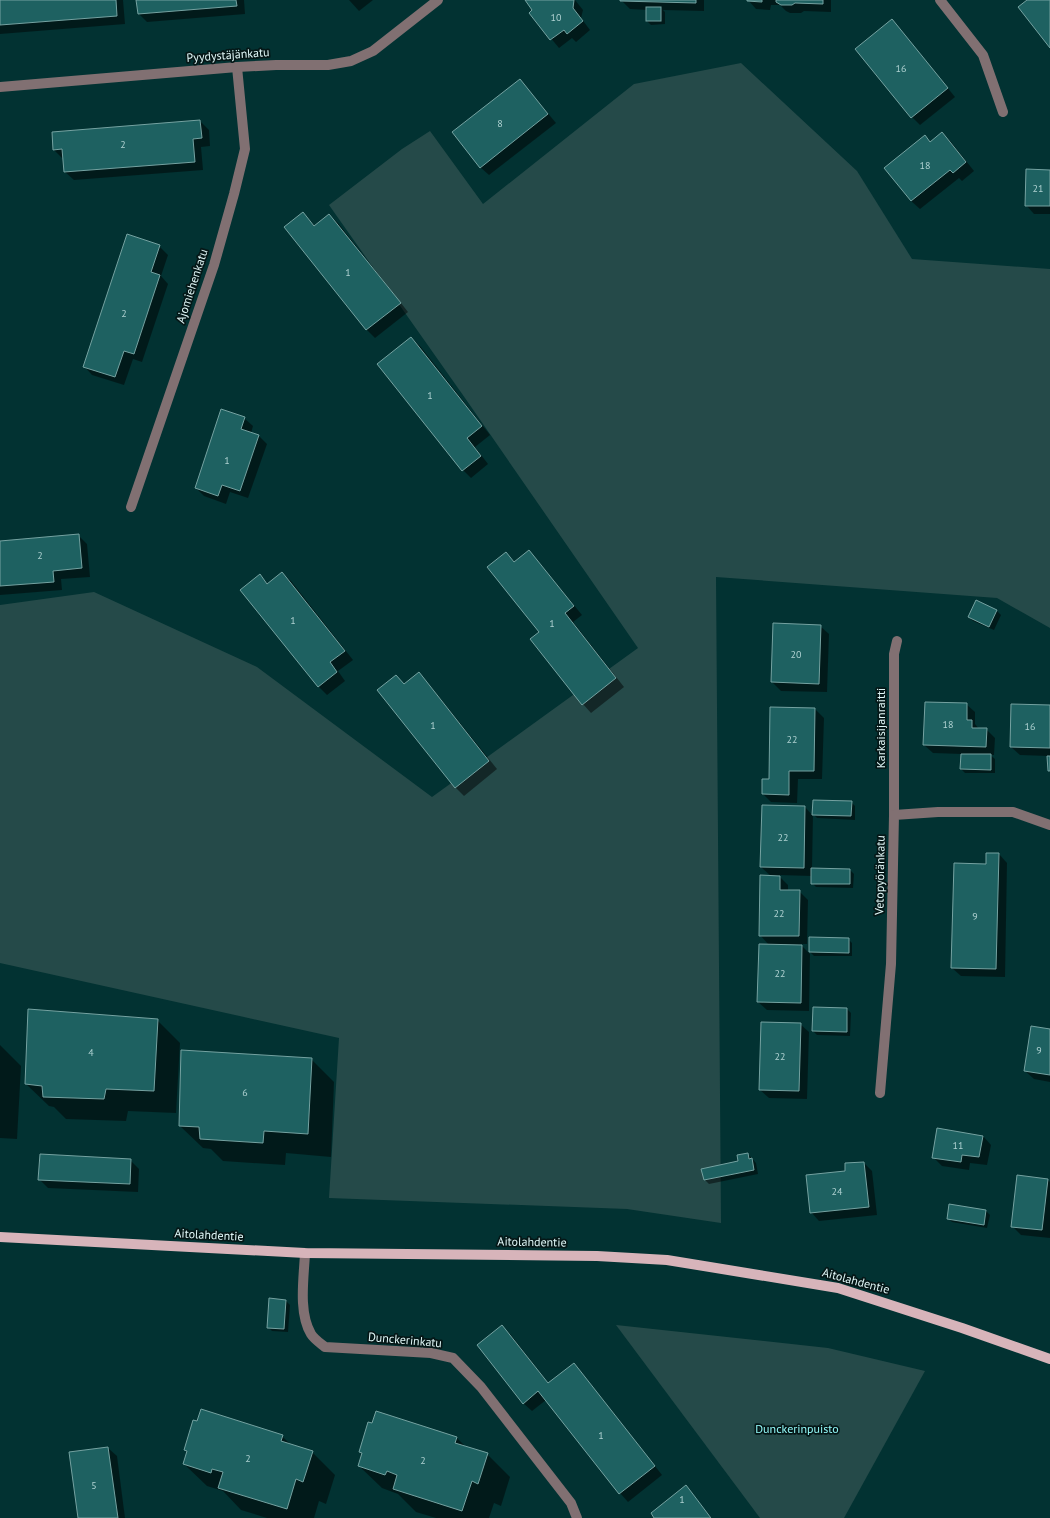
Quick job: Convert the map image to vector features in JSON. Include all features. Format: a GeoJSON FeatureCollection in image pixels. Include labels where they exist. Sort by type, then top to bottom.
{"type":"FeatureCollection","features":[{"type":"Feature","properties":{"kind":"main road","name":"Aitolahdentie"},"geometry":{"type":"LineString","coordinates":[[0,1237],[305,1253],[597,1256],[667,1260],[838,1288],[962,1328],[1050,1359]]}},
{"type":"Feature","properties":{"kind":"street","name":"Pyydystäjänkatu"},"geometry":{"type":"LineString","coordinates":[[0,87],[238,67],[328,65],[351,62],[373,51],[438,0]]}},
{"type":"Feature","properties":{"kind":"street"},"geometry":{"type":"LineString","coordinates":[[940,0],[983,54],[1003,112]]}},
{"type":"Feature","properties":{"kind":"street","name":"Ajomiehenkatu"},"geometry":{"type":"LineString","coordinates":[[131,507],[214,265],[245,149],[238,67]]}},
{"type":"Feature","properties":{"kind":"street","name":"Karkaisijanraitti"},"geometry":{"type":"LineString","coordinates":[[894,816],[894,654],[897,641]]}},
{"type":"Feature","properties":{"kind":"street"},"geometry":{"type":"LineString","coordinates":[[894,816],[938,812],[1013,812],[1050,825]]}},
{"type":"Feature","properties":{"kind":"street","name":"Vetopyöränkatu"},"geometry":{"type":"LineString","coordinates":[[880,1093],[891,964],[894,816]]}},
{"type":"Feature","properties":{"kind":"street","name":"Dunckerinkatu"},"geometry":{"type":"LineString","coordinates":[[305,1253],[304,1315],[311,1334],[317,1340],[325,1347],[431,1353],[453,1358],[480,1387],[562,1491],[571,1503],[577,1518]]}},
{"type":"Feature","properties":{"kind":"green space"},"geometry":{"type":"Polygon","coordinates":[[[741,63],[857,171],[912,259],[1050,269],[1050,628],[997,598],[716,577],[721,1223],[627,1209],[329,1198],[339,1038],[0,963],[0,605],[94,592],[257,667],[432,797],[638,648],[329,205],[402,149],[430,131],[483,204],[634,84],[741,63]]]}},
{"type":"Feature","properties":{"kind":"green space","name":"Dunckerinpuisto"},"geometry":{"type":"Polygon","coordinates":[[[616,1325],[828,1348],[925,1371],[844,1518],[760,1518],[616,1325]]]}},
{"type":"Feature","properties":{"kind":"building"},"geometry":{"type":"Polygon","coordinates":[[[0,0],[116,0],[117,16],[0,25],[0,0]]]}},
{"type":"Feature","properties":{"kind":"building"},"geometry":{"type":"Polygon","coordinates":[[[136,0],[236,0],[237,6],[138,14],[136,0]]]}},
{"type":"Feature","properties":{"kind":"building"},"geometry":{"type":"Polygon","coordinates":[[[525,0],[574,0],[573,8],[583,21],[567,34],[564,30],[550,40],[529,13],[532,10],[525,0]]]}},
{"type":"Feature","properties":{"kind":"building"},"geometry":{"type":"Polygon","coordinates":[[[696,0],[696,3],[620,1],[696,0]]]}},
{"type":"Feature","properties":{"kind":"building"},"geometry":{"type":"Polygon","coordinates":[[[762,0],[762,2],[747,1],[762,0]]]}},
{"type":"Feature","properties":{"kind":"building"},"geometry":{"type":"Polygon","coordinates":[[[776,0],[823,0],[823,4],[795,3],[792,5],[781,5],[776,2],[776,0]]]}},
{"type":"Feature","properties":{"kind":"building"},"geometry":{"type":"Polygon","coordinates":[[[1027,0],[1050,0],[1050,48],[1018,7],[1027,0]]]}},
{"type":"Feature","properties":{"kind":"building"},"geometry":{"type":"Polygon","coordinates":[[[646,7],[661,7],[661,21],[646,21],[646,7]]]}},
{"type":"Feature","properties":{"kind":"building"},"geometry":{"type":"Polygon","coordinates":[[[892,19],[948,88],[911,118],[855,49],[892,19]]]}},
{"type":"Feature","properties":{"kind":"building"},"geometry":{"type":"Polygon","coordinates":[[[520,79],[548,114],[480,168],[452,132],[520,79]]]}},
{"type":"Feature","properties":{"kind":"building"},"geometry":{"type":"Polygon","coordinates":[[[200,120],[202,138],[193,139],[195,162],[64,172],[62,149],[53,150],[52,132],[200,120]]]}},
{"type":"Feature","properties":{"kind":"building"},"geometry":{"type":"Polygon","coordinates":[[[942,132],[966,162],[953,173],[950,170],[911,201],[884,168],[925,135],[930,142],[942,132]]]}},
{"type":"Feature","properties":{"kind":"building"},"geometry":{"type":"Polygon","coordinates":[[[1026,169],[1050,170],[1050,206],[1025,206],[1026,169]]]}},
{"type":"Feature","properties":{"kind":"building"},"geometry":{"type":"Polygon","coordinates":[[[303,212],[314,226],[329,214],[401,303],[366,330],[284,227],[303,212]]]}},
{"type":"Feature","properties":{"kind":"building"},"geometry":{"type":"Polygon","coordinates":[[[127,234],[160,245],[151,272],[160,275],[134,354],[124,351],[115,377],[83,367],[127,234]]]}},
{"type":"Feature","properties":{"kind":"building"},"geometry":{"type":"Polygon","coordinates":[[[411,337],[482,426],[467,438],[481,456],[462,471],[377,364],[411,337]]]}},
{"type":"Feature","properties":{"kind":"building"},"geometry":{"type":"Polygon","coordinates":[[[221,409],[245,417],[241,429],[259,435],[240,491],[222,485],[218,496],[195,488],[221,409]]]}},
{"type":"Feature","properties":{"kind":"building"},"geometry":{"type":"Polygon","coordinates":[[[79,534],[82,568],[53,571],[54,582],[0,586],[0,541],[79,534]]]}},
{"type":"Feature","properties":{"kind":"building"},"geometry":{"type":"Polygon","coordinates":[[[529,550],[574,606],[565,613],[616,678],[582,705],[530,639],[539,632],[487,567],[506,552],[514,562],[529,550]]]}},
{"type":"Feature","properties":{"kind":"building"},"geometry":{"type":"Polygon","coordinates":[[[282,572],[345,651],[330,662],[337,672],[318,687],[240,590],[260,574],[267,584],[282,572]]]}},
{"type":"Feature","properties":{"kind":"building"},"geometry":{"type":"Polygon","coordinates":[[[976,600],[997,610],[989,627],[968,617],[976,600]]]}},
{"type":"Feature","properties":{"kind":"building"},"geometry":{"type":"Polygon","coordinates":[[[773,623],[821,625],[819,684],[771,682],[773,623]]]}},
{"type":"Feature","properties":{"kind":"building"},"geometry":{"type":"Polygon","coordinates":[[[419,672],[489,761],[455,788],[377,690],[396,675],[404,684],[419,672]]]}},
{"type":"Feature","properties":{"kind":"building"},"geometry":{"type":"Polygon","coordinates":[[[925,702],[967,703],[967,720],[972,720],[972,728],[987,728],[986,747],[923,745],[925,702]]]}},
{"type":"Feature","properties":{"kind":"building"},"geometry":{"type":"Polygon","coordinates":[[[1011,704],[1050,705],[1050,748],[1010,747],[1011,704]]]}},
{"type":"Feature","properties":{"kind":"building"},"geometry":{"type":"Polygon","coordinates":[[[770,707],[815,708],[814,771],[789,771],[789,795],[762,794],[762,779],[769,779],[770,707]]]}},
{"type":"Feature","properties":{"kind":"building"},"geometry":{"type":"Polygon","coordinates":[[[961,754],[991,754],[991,770],[960,769],[961,754]]]}},
{"type":"Feature","properties":{"kind":"building"},"geometry":{"type":"Polygon","coordinates":[[[1047,756],[1050,756],[1050,771],[1048,771],[1047,756]]]}},
{"type":"Feature","properties":{"kind":"building"},"geometry":{"type":"Polygon","coordinates":[[[813,800],[852,801],[851,816],[812,815],[813,800]]]}},
{"type":"Feature","properties":{"kind":"building"},"geometry":{"type":"Polygon","coordinates":[[[762,805],[805,806],[804,868],[760,867],[762,805]]]}},
{"type":"Feature","properties":{"kind":"building"},"geometry":{"type":"Polygon","coordinates":[[[986,853],[999,853],[996,969],[951,968],[954,863],[986,864],[986,853]]]}},
{"type":"Feature","properties":{"kind":"building"},"geometry":{"type":"Polygon","coordinates":[[[811,868],[850,869],[850,884],[811,884],[811,868]]]}},
{"type":"Feature","properties":{"kind":"building"},"geometry":{"type":"Polygon","coordinates":[[[760,875],[780,876],[780,890],[800,890],[799,936],[759,936],[760,875]]]}},
{"type":"Feature","properties":{"kind":"building"},"geometry":{"type":"Polygon","coordinates":[[[809,937],[849,938],[849,953],[809,952],[809,937]]]}},
{"type":"Feature","properties":{"kind":"building"},"geometry":{"type":"Polygon","coordinates":[[[759,944],[802,945],[801,1003],[757,1002],[759,944]]]}},
{"type":"Feature","properties":{"kind":"building"},"geometry":{"type":"Polygon","coordinates":[[[813,1007],[847,1008],[847,1032],[812,1031],[813,1007]]]}},
{"type":"Feature","properties":{"kind":"building"},"geometry":{"type":"Polygon","coordinates":[[[28,1009],[158,1019],[154,1091],[106,1089],[104,1099],[43,1097],[42,1086],[25,1084],[28,1009]]]}},
{"type":"Feature","properties":{"kind":"building"},"geometry":{"type":"Polygon","coordinates":[[[761,1022],[801,1023],[799,1091],[759,1090],[761,1022]]]}},
{"type":"Feature","properties":{"kind":"building"},"geometry":{"type":"Polygon","coordinates":[[[1031,1026],[1050,1029],[1050,1075],[1024,1071],[1031,1026]]]}},
{"type":"Feature","properties":{"kind":"building"},"geometry":{"type":"Polygon","coordinates":[[[181,1050],[312,1058],[308,1134],[264,1131],[263,1143],[200,1139],[199,1127],[179,1126],[181,1050]]]}},
{"type":"Feature","properties":{"kind":"building"},"geometry":{"type":"Polygon","coordinates":[[[937,1128],[983,1136],[979,1157],[962,1155],[961,1162],[932,1158],[937,1128]]]}},
{"type":"Feature","properties":{"kind":"building"},"geometry":{"type":"Polygon","coordinates":[[[748,1153],[749,1159],[752,1158],[754,1170],[704,1180],[701,1169],[738,1161],[737,1155],[748,1153]]]}},
{"type":"Feature","properties":{"kind":"building"},"geometry":{"type":"Polygon","coordinates":[[[40,1154],[131,1159],[130,1184],[38,1180],[40,1154]]]}},
{"type":"Feature","properties":{"kind":"building"},"geometry":{"type":"Polygon","coordinates":[[[864,1162],[869,1207],[810,1213],[806,1175],[845,1171],[845,1163],[864,1162]]]}},
{"type":"Feature","properties":{"kind":"building"},"geometry":{"type":"Polygon","coordinates":[[[1017,1175],[1048,1179],[1042,1230],[1011,1227],[1017,1175]]]}},
{"type":"Feature","properties":{"kind":"building"},"geometry":{"type":"Polygon","coordinates":[[[949,1204],[986,1210],[984,1225],[947,1219],[949,1204]]]}},
{"type":"Feature","properties":{"kind":"building"},"geometry":{"type":"Polygon","coordinates":[[[269,1298],[286,1300],[284,1329],[267,1328],[269,1298]]]}},
{"type":"Feature","properties":{"kind":"building"},"geometry":{"type":"Polygon","coordinates":[[[502,1325],[548,1383],[574,1363],[655,1466],[619,1494],[538,1391],[523,1404],[477,1345],[502,1325]]]}},
{"type":"Feature","properties":{"kind":"building"},"geometry":{"type":"Polygon","coordinates":[[[201,1409],[283,1435],[281,1441],[313,1451],[303,1482],[296,1479],[287,1509],[218,1488],[223,1472],[212,1469],[211,1473],[183,1464],[187,1451],[184,1450],[193,1420],[197,1421],[201,1409]]]}},
{"type":"Feature","properties":{"kind":"building"},"geometry":{"type":"Polygon","coordinates":[[[376,1411],[457,1437],[455,1443],[488,1453],[478,1484],[472,1481],[462,1511],[393,1489],[397,1475],[387,1471],[385,1475],[358,1466],[362,1453],[359,1452],[368,1422],[372,1423],[376,1411]]]}},
{"type":"Feature","properties":{"kind":"building"},"geometry":{"type":"Polygon","coordinates":[[[108,1447],[118,1518],[78,1518],[69,1452],[108,1447]]]}},
{"type":"Feature","properties":{"kind":"building"},"geometry":{"type":"Polygon","coordinates":[[[686,1485],[711,1518],[654,1518],[651,1513],[686,1485]]]}}]}
